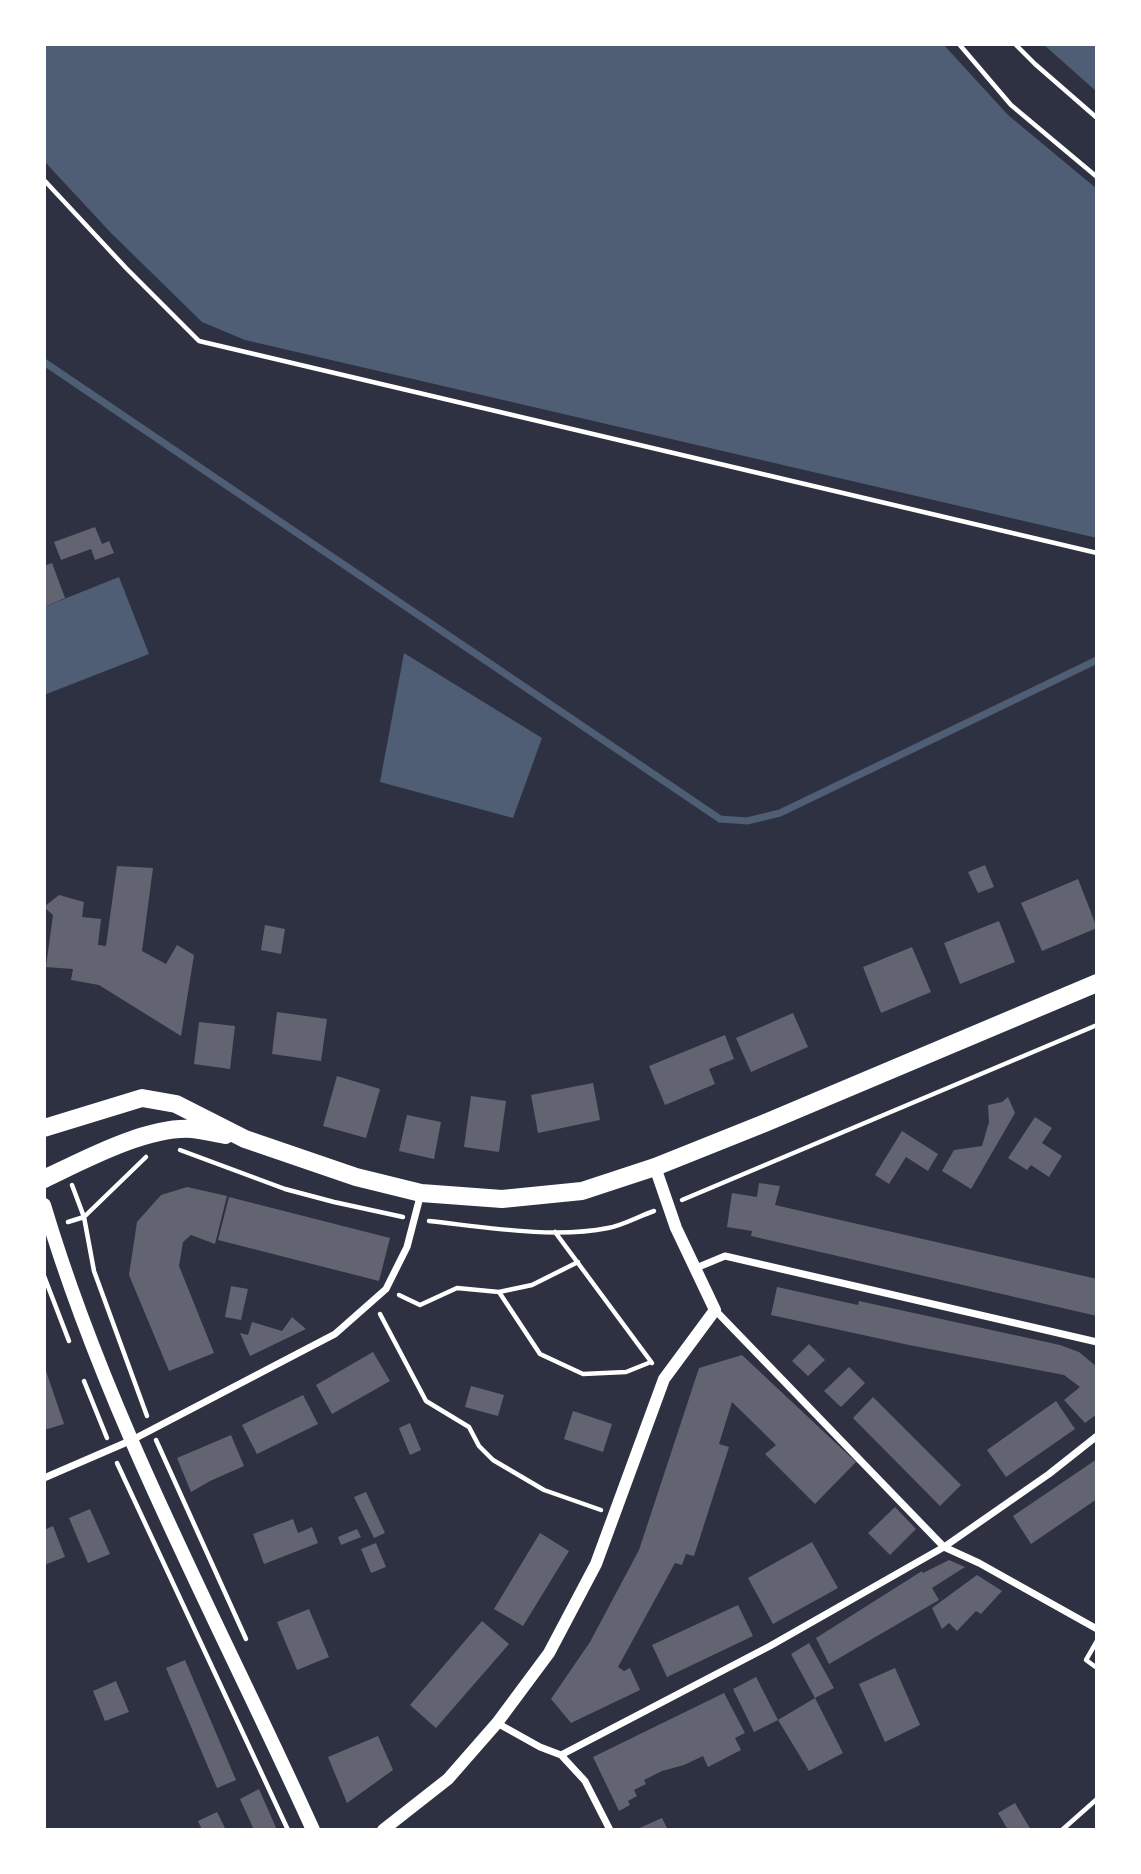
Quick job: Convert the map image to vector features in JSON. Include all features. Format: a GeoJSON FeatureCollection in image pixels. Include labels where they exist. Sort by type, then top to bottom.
{"type":"FeatureCollection","features":[{"type":"Feature","properties":{"kind":"main road"},"geometry":{"type":"LineString","coordinates":[[44,1128],[142,1098],[176,1104],[245,1139],[356,1177],[421,1193],[502,1199],[582,1191],[655,1167],[1097,983]]}},
{"type":"Feature","properties":{"kind":"main road"},"geometry":{"type":"LineString","coordinates":[[44,1179],[139,1137],[166,1130],[192,1129],[245,1139]]}},
{"type":"Feature","properties":{"kind":"main road"},"geometry":{"type":"LineString","coordinates":[[44,1205],[92,1344],[132,1440],[313,1830]]}},
{"type":"Feature","properties":{"kind":"street"},"geometry":{"type":"LineString","coordinates":[[655,1167],[676,1228],[715,1310],[944,1547],[979,1563],[1097,1629]]}},
{"type":"Feature","properties":{"kind":"street"},"geometry":{"type":"LineString","coordinates":[[44,1478],[132,1440],[335,1334],[386,1289],[407,1247],[421,1193]]}},
{"type":"Feature","properties":{"kind":"street"},"geometry":{"type":"LineString","coordinates":[[696,1268],[725,1256],[1097,1342]]}},
{"type":"Feature","properties":{"kind":"street"},"geometry":{"type":"LineString","coordinates":[[383,1830],[449,1779],[549,1653],[596,1564],[616,1516],[664,1379],[715,1310]]}},
{"type":"Feature","properties":{"kind":"street"},"geometry":{"type":"LineString","coordinates":[[561,1755],[770,1646],[944,1547],[1049,1474],[1097,1436]]}},
{"type":"Feature","properties":{"kind":"street"},"geometry":{"type":"LineString","coordinates":[[496,1723],[561,1755],[585,1781],[610,1830]]}},
{"type":"Feature","properties":{"kind":"path"},"geometry":{"type":"LineString","coordinates":[[960,44],[1011,105],[1097,177]]}},
{"type":"Feature","properties":{"kind":"path"},"geometry":{"type":"LineString","coordinates":[[1014,44],[1097,118]]}},
{"type":"Feature","properties":{"kind":"path"},"geometry":{"type":"LineString","coordinates":[[44,180],[199,341],[1097,554]]}},
{"type":"Feature","properties":{"kind":"path"},"geometry":{"type":"LineString","coordinates":[[174,1150],[285,1189],[414,1219],[518,1231],[609,1228],[1097,1025]]}},
{"type":"Feature","properties":{"kind":"path"},"geometry":{"type":"LineString","coordinates":[[153,1151],[84,1217],[94,1271],[152,1429],[248,1643]]}},
{"type":"Feature","properties":{"kind":"path"},"geometry":{"type":"LineString","coordinates":[[554,1231],[664,1379]]}},
{"type":"Feature","properties":{"kind":"path"},"geometry":{"type":"LineString","coordinates":[[386,1289],[420,1305],[457,1288],[499,1292],[532,1285],[578,1262]]}},
{"type":"Feature","properties":{"kind":"path"},"geometry":{"type":"LineString","coordinates":[[499,1292],[540,1354],[583,1374],[626,1372],[651,1362]]}},
{"type":"Feature","properties":{"kind":"path"},"geometry":{"type":"LineString","coordinates":[[373,1300],[426,1401],[469,1427],[479,1446],[493,1460],[544,1490],[616,1516]]}},
{"type":"Feature","properties":{"kind":"path"},"geometry":{"type":"LineString","coordinates":[[1097,1641],[1086,1660],[1097,1668]]}},
{"type":"Feature","properties":{"kind":"path"},"geometry":{"type":"LineString","coordinates":[[1062,1830],[1097,1800]]}},
{"type":"Feature","properties":{"kind":"water"},"geometry":{"type":"Polygon","coordinates":[[[44,44],[943,44],[1008,115],[1097,189],[1097,538],[245,340],[202,322],[111,233],[44,161],[44,44]]]}},
{"type":"Feature","properties":{"kind":"water"},"geometry":{"type":"Polygon","coordinates":[[[1043,44],[1097,44],[1097,92],[1043,44]]]}},
{"type":"Feature","properties":{"kind":"water"},"geometry":{"type":"Polygon","coordinates":[[[119,577],[149,654],[44,695],[44,607],[119,577]]]}},
{"type":"Feature","properties":{"kind":"water"},"geometry":{"type":"Polygon","coordinates":[[[404,653],[542,738],[513,818],[380,782],[404,653]]]}},
{"type":"Feature","properties":{"kind":"building"},"geometry":{"type":"Polygon","coordinates":[[[95,527],[102,544],[109,541],[114,553],[95,560],[91,549],[61,560],[54,542],[95,527]]]}},
{"type":"Feature","properties":{"kind":"building"},"geometry":{"type":"Polygon","coordinates":[[[52,563],[65,598],[44,607],[44,566],[52,563]]]}},
{"type":"Feature","properties":{"kind":"building"},"geometry":{"type":"Polygon","coordinates":[[[985,865],[994,887],[978,893],[968,872],[985,865]]]}},
{"type":"Feature","properties":{"kind":"building"},"geometry":{"type":"Polygon","coordinates":[[[117,866],[153,868],[142,951],[166,964],[177,945],[194,955],[181,1036],[99,985],[71,980],[73,969],[46,967],[53,915],[44,907],[59,895],[84,902],[82,917],[101,919],[98,945],[106,946],[117,866]]]}},
{"type":"Feature","properties":{"kind":"building"},"geometry":{"type":"Polygon","coordinates":[[[1078,879],[1097,928],[1042,951],[1021,903],[1078,879]]]}},
{"type":"Feature","properties":{"kind":"building"},"geometry":{"type":"Polygon","coordinates":[[[999,921],[1015,962],[960,984],[944,943],[999,921]]]}},
{"type":"Feature","properties":{"kind":"building"},"geometry":{"type":"Polygon","coordinates":[[[265,925],[285,929],[281,954],[261,950],[265,925]]]}},
{"type":"Feature","properties":{"kind":"building"},"geometry":{"type":"Polygon","coordinates":[[[912,947],[931,992],[881,1013],[863,967],[912,947]]]}},
{"type":"Feature","properties":{"kind":"building"},"geometry":{"type":"Polygon","coordinates":[[[277,1012],[327,1019],[321,1061],[272,1054],[277,1012]]]}},
{"type":"Feature","properties":{"kind":"building"},"geometry":{"type":"Polygon","coordinates":[[[793,1013],[808,1047],[751,1072],[736,1038],[793,1013]]]}},
{"type":"Feature","properties":{"kind":"building"},"geometry":{"type":"Polygon","coordinates":[[[199,1022],[235,1026],[230,1069],[194,1064],[199,1022]]]}},
{"type":"Feature","properties":{"kind":"building"},"geometry":{"type":"Polygon","coordinates":[[[725,1035],[734,1059],[709,1069],[715,1084],[665,1105],[649,1066],[725,1035]]]}},
{"type":"Feature","properties":{"kind":"building"},"geometry":{"type":"Polygon","coordinates":[[[337,1076],[380,1089],[366,1138],[323,1126],[337,1076]]]}},
{"type":"Feature","properties":{"kind":"building"},"geometry":{"type":"Polygon","coordinates":[[[593,1083],[600,1120],[538,1133],[531,1095],[593,1083]]]}},
{"type":"Feature","properties":{"kind":"building"},"geometry":{"type":"Polygon","coordinates":[[[471,1096],[506,1101],[499,1152],[464,1147],[471,1096]]]}},
{"type":"Feature","properties":{"kind":"building"},"geometry":{"type":"Polygon","coordinates":[[[1008,1097],[1015,1113],[971,1189],[942,1171],[954,1150],[982,1146],[989,1122],[988,1105],[1002,1102],[1008,1097]]]}},
{"type":"Feature","properties":{"kind":"building"},"geometry":{"type":"Polygon","coordinates":[[[407,1115],[441,1122],[434,1159],[399,1151],[407,1115]]]}},
{"type":"Feature","properties":{"kind":"building"},"geometry":{"type":"Polygon","coordinates":[[[1035,1117],[1052,1128],[1042,1143],[1062,1156],[1049,1177],[1031,1165],[1027,1170],[1008,1158],[1035,1117]]]}},
{"type":"Feature","properties":{"kind":"building"},"geometry":{"type":"Polygon","coordinates":[[[902,1131],[938,1154],[928,1171],[906,1157],[889,1184],[875,1175],[902,1131]]]}},
{"type":"Feature","properties":{"kind":"building"},"geometry":{"type":"Polygon","coordinates":[[[759,1183],[780,1186],[775,1205],[1097,1279],[1097,1316],[751,1236],[752,1231],[727,1227],[732,1193],[757,1197],[759,1183]]]}},
{"type":"Feature","properties":{"kind":"building"},"geometry":{"type":"Polygon","coordinates":[[[187,1187],[227,1196],[215,1244],[191,1235],[183,1242],[179,1266],[214,1353],[169,1371],[129,1275],[137,1222],[161,1195],[187,1187]]]}},
{"type":"Feature","properties":{"kind":"building"},"geometry":{"type":"Polygon","coordinates":[[[229,1197],[390,1238],[379,1281],[218,1240],[229,1197]]]}},
{"type":"Feature","properties":{"kind":"building"},"geometry":{"type":"Polygon","coordinates":[[[231,1286],[248,1289],[241,1320],[225,1317],[231,1286]]]}},
{"type":"Feature","properties":{"kind":"building"},"geometry":{"type":"Polygon","coordinates":[[[777,1287],[858,1305],[859,1301],[1060,1345],[1079,1352],[1097,1367],[1097,1414],[1085,1423],[1064,1400],[1080,1387],[1064,1375],[771,1315],[777,1287]]]}},
{"type":"Feature","properties":{"kind":"building"},"geometry":{"type":"Polygon","coordinates":[[[292,1317],[306,1329],[250,1356],[240,1333],[248,1335],[252,1322],[282,1331],[292,1317]]]}},
{"type":"Feature","properties":{"kind":"building"},"geometry":{"type":"Polygon","coordinates":[[[809,1344],[825,1360],[808,1376],[792,1361],[809,1344]]]}},
{"type":"Feature","properties":{"kind":"building"},"geometry":{"type":"Polygon","coordinates":[[[373,1352],[390,1381],[332,1414],[316,1385],[373,1352]]]}},
{"type":"Feature","properties":{"kind":"building"},"geometry":{"type":"Polygon","coordinates":[[[742,1355],[856,1462],[815,1504],[765,1454],[776,1445],[732,1402],[719,1444],[729,1447],[694,1556],[686,1554],[682,1565],[675,1563],[618,1667],[624,1671],[630,1668],[640,1690],[571,1723],[551,1699],[590,1642],[639,1550],[699,1368],[742,1355]]]}},
{"type":"Feature","properties":{"kind":"building"},"geometry":{"type":"Polygon","coordinates":[[[44,1365],[64,1424],[44,1430],[44,1365]]]}},
{"type":"Feature","properties":{"kind":"building"},"geometry":{"type":"Polygon","coordinates":[[[849,1367],[865,1383],[841,1407],[824,1391],[849,1367]]]}},
{"type":"Feature","properties":{"kind":"building"},"geometry":{"type":"Polygon","coordinates":[[[471,1386],[504,1395],[498,1416],[465,1407],[471,1386]]]}},
{"type":"Feature","properties":{"kind":"building"},"geometry":{"type":"Polygon","coordinates":[[[303,1395],[318,1424],[257,1454],[242,1425],[303,1395]]]}},
{"type":"Feature","properties":{"kind":"building"},"geometry":{"type":"Polygon","coordinates":[[[873,1397],[961,1485],[940,1506],[853,1418],[873,1397]]]}},
{"type":"Feature","properties":{"kind":"building"},"geometry":{"type":"Polygon","coordinates":[[[1056,1401],[1075,1429],[1006,1477],[987,1450],[1056,1401]]]}},
{"type":"Feature","properties":{"kind":"building"},"geometry":{"type":"Polygon","coordinates":[[[573,1411],[612,1424],[603,1452],[564,1439],[573,1411]]]}},
{"type":"Feature","properties":{"kind":"building"},"geometry":{"type":"Polygon","coordinates":[[[410,1423],[421,1450],[410,1455],[399,1428],[410,1423]]]}},
{"type":"Feature","properties":{"kind":"building"},"geometry":{"type":"Polygon","coordinates":[[[231,1435],[244,1466],[191,1492],[177,1458],[231,1435]]]}},
{"type":"Feature","properties":{"kind":"building"},"geometry":{"type":"Polygon","coordinates":[[[1097,1459],[1097,1499],[1031,1544],[1013,1516],[1097,1459]]]}},
{"type":"Feature","properties":{"kind":"building"},"geometry":{"type":"Polygon","coordinates":[[[366,1492],[385,1533],[374,1538],[354,1497],[366,1492]]]}},
{"type":"Feature","properties":{"kind":"building"},"geometry":{"type":"Polygon","coordinates":[[[895,1507],[916,1529],[890,1555],[868,1533],[895,1507]]]}},
{"type":"Feature","properties":{"kind":"building"},"geometry":{"type":"Polygon","coordinates":[[[90,1509],[110,1554],[88,1563],[69,1518],[90,1509]]]}},
{"type":"Feature","properties":{"kind":"building"},"geometry":{"type":"Polygon","coordinates":[[[293,1519],[298,1533],[312,1527],[318,1543],[264,1564],[253,1534],[293,1519]]]}},
{"type":"Feature","properties":{"kind":"building"},"geometry":{"type":"Polygon","coordinates":[[[53,1526],[65,1557],[44,1565],[44,1530],[53,1526]]]}},
{"type":"Feature","properties":{"kind":"building"},"geometry":{"type":"Polygon","coordinates":[[[357,1529],[361,1537],[341,1545],[338,1537],[357,1529]]]}},
{"type":"Feature","properties":{"kind":"building"},"geometry":{"type":"Polygon","coordinates":[[[540,1533],[569,1551],[523,1626],[494,1609],[540,1533]]]}},
{"type":"Feature","properties":{"kind":"building"},"geometry":{"type":"Polygon","coordinates":[[[812,1542],[838,1588],[773,1624],[748,1578],[812,1542]]]}},
{"type":"Feature","properties":{"kind":"building"},"geometry":{"type":"Polygon","coordinates":[[[376,1543],[386,1567],[371,1573],[361,1549],[376,1543]]]}},
{"type":"Feature","properties":{"kind":"building"},"geometry":{"type":"Polygon","coordinates":[[[949,1560],[965,1567],[932,1588],[939,1600],[829,1664],[816,1638],[922,1571],[923,1573],[949,1560]]]}},
{"type":"Feature","properties":{"kind":"building"},"geometry":{"type":"Polygon","coordinates":[[[977,1575],[1002,1591],[981,1614],[976,1611],[957,1631],[949,1623],[942,1629],[932,1608],[977,1575]]]}},
{"type":"Feature","properties":{"kind":"building"},"geometry":{"type":"Polygon","coordinates":[[[738,1605],[753,1636],[667,1677],[652,1645],[738,1605]]]}},
{"type":"Feature","properties":{"kind":"building"},"geometry":{"type":"Polygon","coordinates":[[[309,1609],[329,1657],[297,1670],[277,1622],[309,1609]]]}},
{"type":"Feature","properties":{"kind":"building"},"geometry":{"type":"Polygon","coordinates":[[[482,1621],[509,1644],[436,1728],[410,1705],[482,1621]]]}},
{"type":"Feature","properties":{"kind":"building"},"geometry":{"type":"Polygon","coordinates":[[[809,1643],[834,1688],[815,1698],[791,1654],[809,1643]]]}},
{"type":"Feature","properties":{"kind":"building"},"geometry":{"type":"Polygon","coordinates":[[[185,1660],[236,1780],[217,1788],[166,1668],[185,1660]]]}},
{"type":"Feature","properties":{"kind":"building"},"geometry":{"type":"Polygon","coordinates":[[[895,1668],[920,1725],[885,1742],[859,1684],[895,1668]]]}},
{"type":"Feature","properties":{"kind":"building"},"geometry":{"type":"Polygon","coordinates":[[[756,1677],[778,1720],[754,1732],[733,1689],[756,1677]]]}},
{"type":"Feature","properties":{"kind":"building"},"geometry":{"type":"Polygon","coordinates":[[[116,1681],[129,1712],[105,1721],[93,1691],[116,1681]]]}},
{"type":"Feature","properties":{"kind":"building"},"geometry":{"type":"Polygon","coordinates":[[[724,1693],[745,1733],[735,1738],[741,1750],[708,1767],[703,1756],[644,1780],[646,1784],[634,1790],[637,1796],[628,1801],[630,1805],[619,1811],[593,1757],[724,1693]]]}},
{"type":"Feature","properties":{"kind":"building"},"geometry":{"type":"Polygon","coordinates":[[[815,1698],[843,1753],[809,1771],[778,1720],[815,1698]]]}},
{"type":"Feature","properties":{"kind":"building"},"geometry":{"type":"Polygon","coordinates":[[[378,1736],[393,1770],[347,1803],[328,1757],[378,1736]]]}},
{"type":"Feature","properties":{"kind":"building"},"geometry":{"type":"Polygon","coordinates":[[[259,1789],[277,1830],[254,1830],[240,1799],[259,1789]]]}},
{"type":"Feature","properties":{"kind":"building"},"geometry":{"type":"Polygon","coordinates":[[[1015,1803],[1031,1830],[1008,1830],[998,1813],[1015,1803]]]}},
{"type":"Feature","properties":{"kind":"building"},"geometry":{"type":"Polygon","coordinates":[[[217,1812],[226,1830],[202,1830],[198,1821],[217,1812]]]}},
{"type":"Feature","properties":{"kind":"building"},"geometry":{"type":"Polygon","coordinates":[[[662,1818],[668,1830],[635,1830],[662,1818]]]}},
{"type":"Feature","properties":{"kind":"waterway"},"geometry":{"type":"LineString","coordinates":[[44,362],[720,819],[747,821],[780,813],[1097,660]]}}]}
